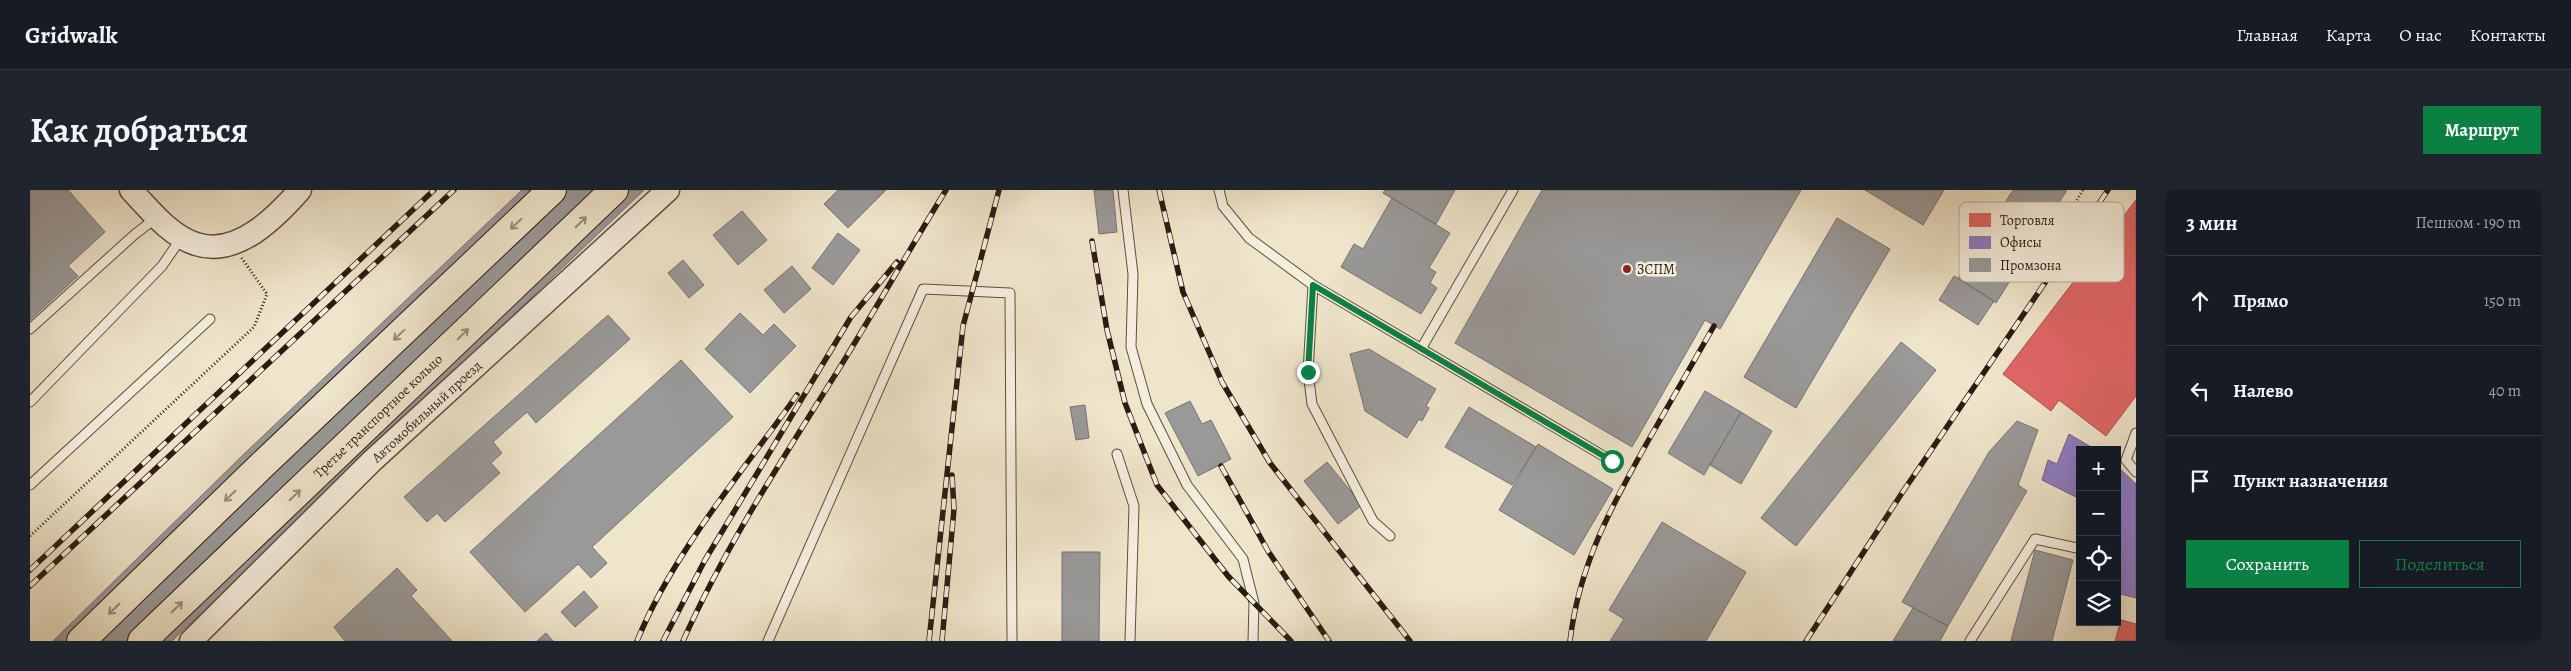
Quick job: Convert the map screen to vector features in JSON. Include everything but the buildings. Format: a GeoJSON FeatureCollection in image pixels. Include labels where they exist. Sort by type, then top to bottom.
{"type":"FeatureCollection","features":[{"type":"Feature","properties":{"kind":"main road"},"geometry":{"type":"LineString","coordinates":[[81,641],[259,468],[552,190]]}},
{"type":"Feature","properties":{"kind":"main road","name":"Третье транспортное кольцо"},"geometry":{"type":"LineString","coordinates":[[142,641],[614,190]]}},
{"type":"Feature","properties":{"kind":"street"},"geometry":{"type":"LineString","coordinates":[[131,190],[156,217],[182,237],[197,245],[218,246],[255,233],[277,216],[300,190]]}},
{"type":"Feature","properties":{"kind":"street","name":"Автомобильный проезд"},"geometry":{"type":"LineString","coordinates":[[191,641],[372,462],[668,190]]}},
{"type":"Feature","properties":{"kind":"lane"},"geometry":{"type":"LineString","coordinates":[[1123,190],[1132,274],[1131,347],[1147,404],[1188,485],[1243,559],[1254,603],[1253,641]]}},
{"type":"Feature","properties":{"kind":"lane"},"geometry":{"type":"LineString","coordinates":[[1219,190],[1223,206],[1249,238],[1313,285],[1612,461]]}},
{"type":"Feature","properties":{"kind":"lane"},"geometry":{"type":"LineString","coordinates":[[1421,348],[1513,190]]}},
{"type":"Feature","properties":{"kind":"lane"},"geometry":{"type":"LineString","coordinates":[[30,329],[156,217]]}},
{"type":"Feature","properties":{"kind":"lane"},"geometry":{"type":"LineString","coordinates":[[30,402],[162,266],[182,237]]}},
{"type":"Feature","properties":{"kind":"lane"},"geometry":{"type":"LineString","coordinates":[[1313,285],[1308,372],[1312,404],[1373,521],[1390,536]]}},
{"type":"Feature","properties":{"kind":"lane"},"geometry":{"type":"LineString","coordinates":[[768,641],[923,289],[1010,293],[1012,641]]}},
{"type":"Feature","properties":{"kind":"lane"},"geometry":{"type":"LineString","coordinates":[[30,485],[210,319]]}},
{"type":"Feature","properties":{"kind":"lane"},"geometry":{"type":"LineString","coordinates":[[2136,433],[2126,460],[2136,472]]}},
{"type":"Feature","properties":{"kind":"lane"},"geometry":{"type":"LineString","coordinates":[[1117,454],[1134,506],[1130,641]]}},
{"type":"Feature","properties":{"kind":"lane"},"geometry":{"type":"LineString","coordinates":[[1970,641],[2035,539],[2076,548]]}},
{"type":"Feature","properties":{"kind":"path"},"geometry":{"type":"LineString","coordinates":[[2077,202],[2083,190]]}},
{"type":"Feature","properties":{"kind":"path"},"geometry":{"type":"LineString","coordinates":[[30,536],[254,327],[268,294],[231,243]]}},
{"type":"Feature","properties":{"kind":"railway"},"geometry":{"type":"LineString","coordinates":[[30,570],[434,190]]}},
{"type":"Feature","properties":{"kind":"railway"},"geometry":{"type":"LineString","coordinates":[[30,586],[454,190]]}},
{"type":"Feature","properties":{"kind":"railway"},"geometry":{"type":"LineString","coordinates":[[683,641],[699,606],[736,537],[946,190]]}},
{"type":"Feature","properties":{"kind":"railway"},"geometry":{"type":"LineString","coordinates":[[929,641],[963,326],[999,190]]}},
{"type":"Feature","properties":{"kind":"railway"},"geometry":{"type":"LineString","coordinates":[[1159,190],[1183,292],[1222,382],[1270,463],[1410,641]]}},
{"type":"Feature","properties":{"kind":"railway"},"geometry":{"type":"LineString","coordinates":[[2100,202],[2108,190]]}},
{"type":"Feature","properties":{"kind":"railway"},"geometry":{"type":"LineString","coordinates":[[1092,241],[1107,330],[1125,403],[1157,485],[1228,576],[1291,641]]}},
{"type":"Feature","properties":{"kind":"railway"},"geometry":{"type":"LineString","coordinates":[[663,641],[705,560],[851,317],[897,262]]}},
{"type":"Feature","properties":{"kind":"railway"},"geometry":{"type":"LineString","coordinates":[[1806,641],[1902,493],[2045,282]]}},
{"type":"Feature","properties":{"kind":"railway"},"geometry":{"type":"LineString","coordinates":[[1570,641],[1574,613],[1598,537],[1621,489],[1714,326]]}},
{"type":"Feature","properties":{"kind":"railway"},"geometry":{"type":"LineString","coordinates":[[637,641],[652,608],[689,544],[797,395]]}},
{"type":"Feature","properties":{"kind":"railway"},"geometry":{"type":"LineString","coordinates":[[1221,466],[1268,551],[1329,641]]}},
{"type":"Feature","properties":{"kind":"railway"},"geometry":{"type":"LineString","coordinates":[[942,641],[954,509],[952,475]]}},
{"type":"Feature","properties":{"kind":"place","name":"ЗСПМ"},"geometry":{"type":"Point","coordinates":[1627,269]}},
{"type":"Feature","properties":{"kind":"route"},"geometry":{"type":"LineString","coordinates":[[1308,372],[1313,285],[1612,461]]}}]}
